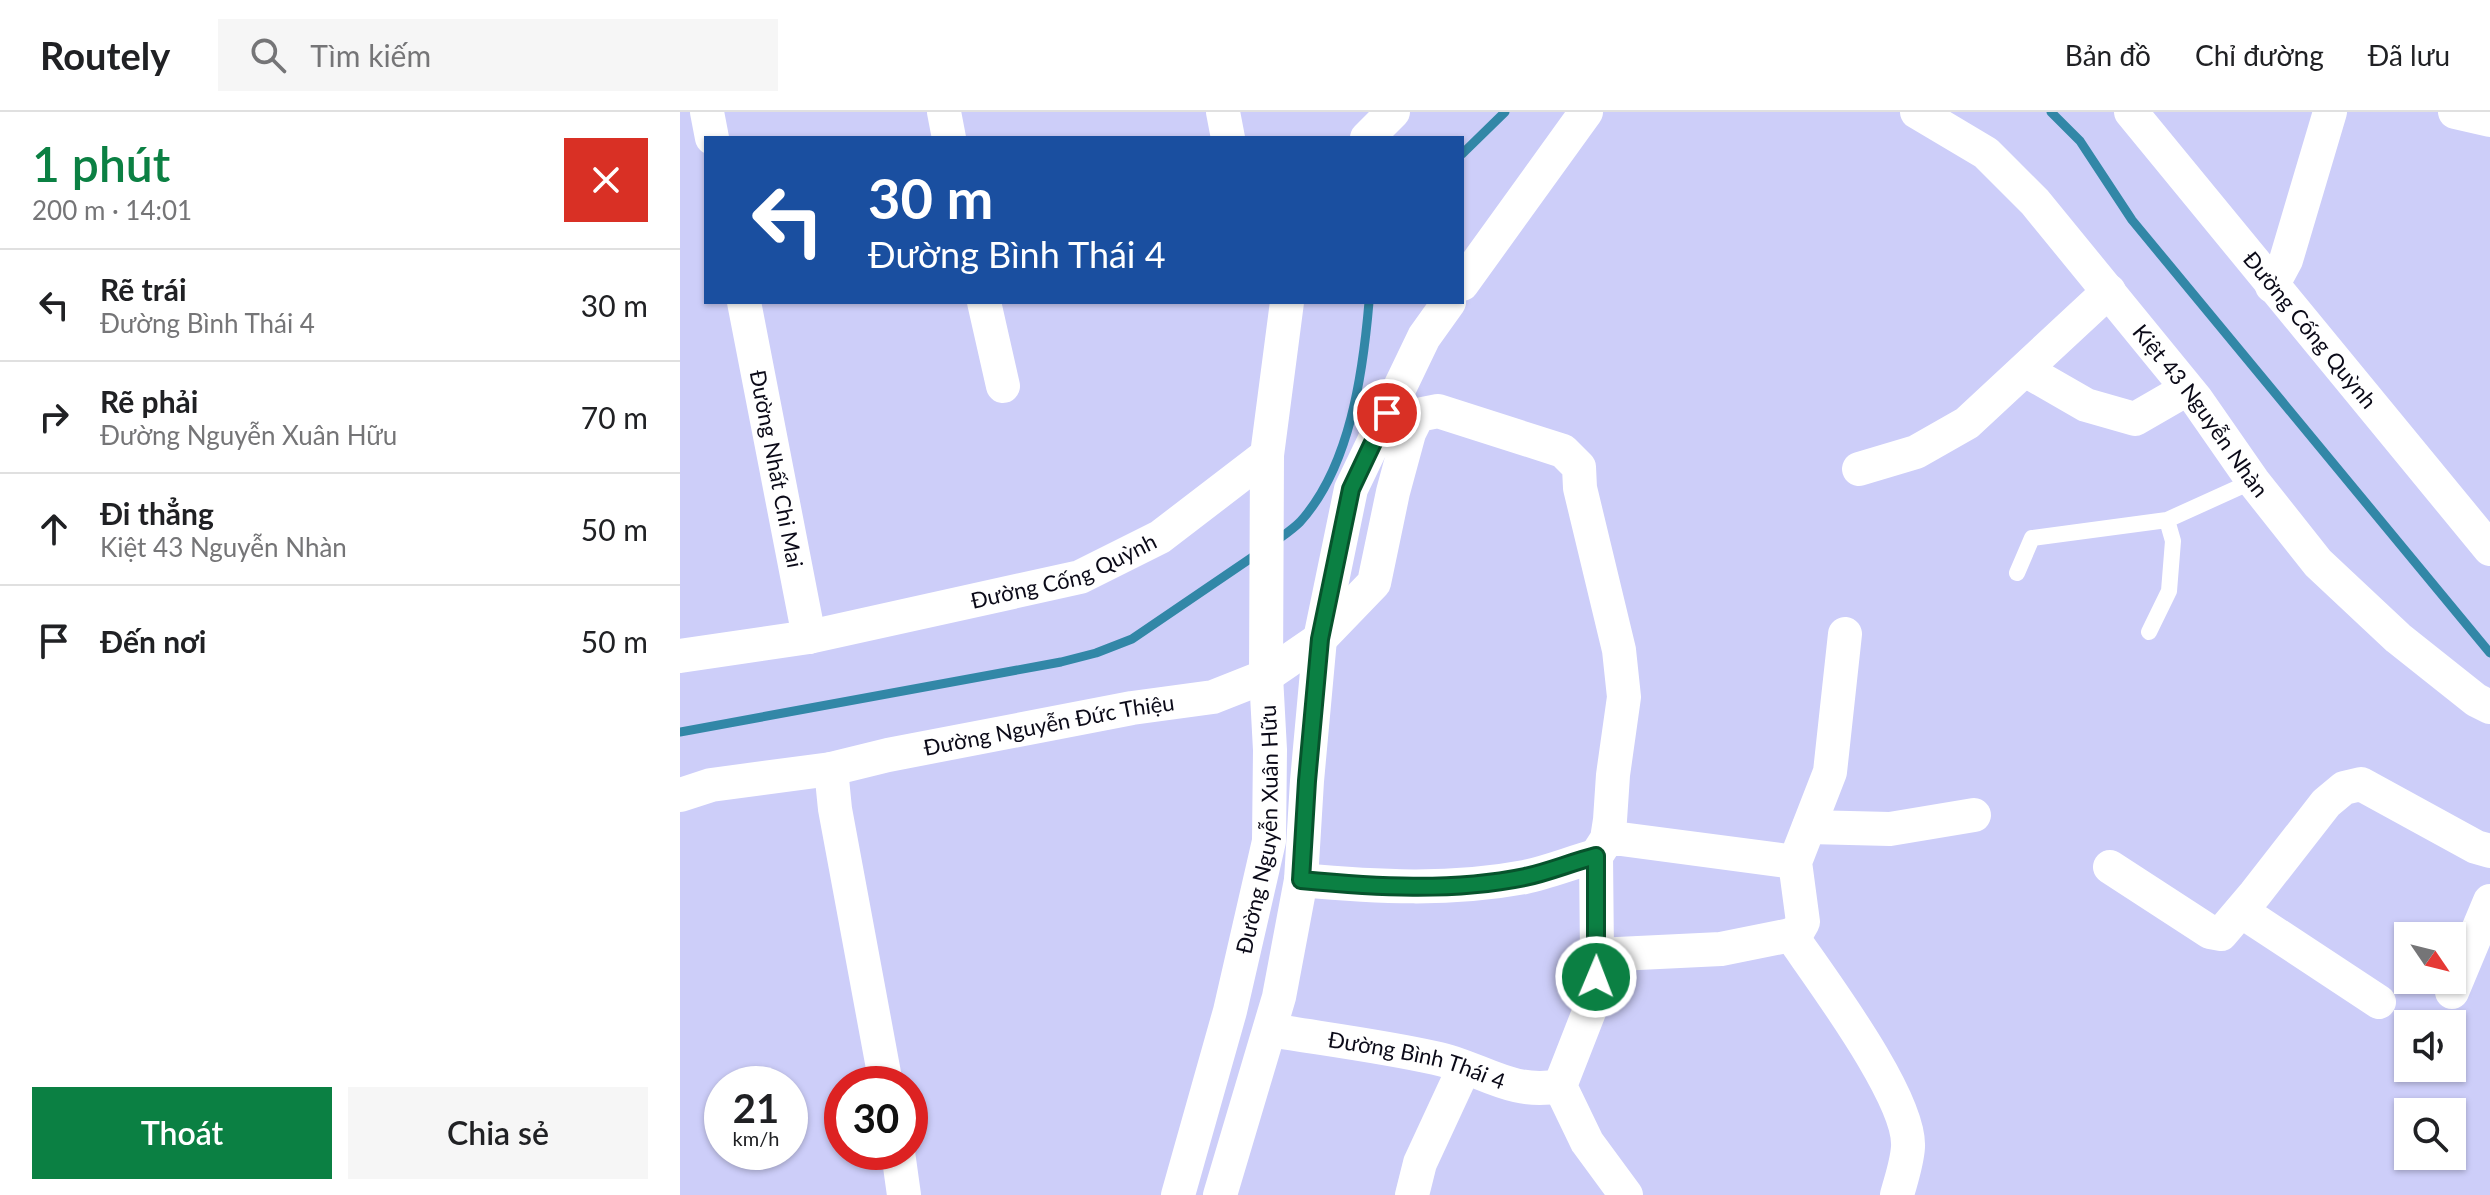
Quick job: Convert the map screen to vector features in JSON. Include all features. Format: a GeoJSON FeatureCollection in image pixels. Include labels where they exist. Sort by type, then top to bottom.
{"type":"FeatureCollection","features":[{"type":"Feature","properties":{"kind":"street"},"geometry":{"type":"LineString","coordinates":[[707,112],[712,136]]}},
{"type":"Feature","properties":{"kind":"street"},"geometry":{"type":"LineString","coordinates":[[944,112],[949,136]]}},
{"type":"Feature","properties":{"kind":"street"},"geometry":{"type":"LineString","coordinates":[[1223,112],[1228,136]]}},
{"type":"Feature","properties":{"kind":"street"},"geometry":{"type":"LineString","coordinates":[[1369,136],[1393,112]]}},
{"type":"Feature","properties":{"kind":"street"},"geometry":{"type":"LineString","coordinates":[[1464,281],[1586,112]]}},
{"type":"Feature","properties":{"kind":"street","name":"Kiệt 43 Nguyễn Nhàn"},"geometry":{"type":"LineString","coordinates":[[1917,112],[1986,153],[2035,202],[2187,389],[2253,481],[2318,563],[2398,638],[2476,700],[2490,707]]}},
{"type":"Feature","properties":{"kind":"street","name":"Đường Cống Quỳnh"},"geometry":{"type":"LineString","coordinates":[[2131,112],[2490,549]]}},
{"type":"Feature","properties":{"kind":"street"},"geometry":{"type":"LineString","coordinates":[[2272,286],[2286,260],[2330,112]]}},
{"type":"Feature","properties":{"kind":"street"},"geometry":{"type":"LineString","coordinates":[[2455,112],[2490,120]]}},
{"type":"Feature","properties":{"kind":"street"},"geometry":{"type":"LineString","coordinates":[[1859,469],[1916,452],[1967,423],[2109,291]]}},
{"type":"Feature","properties":{"kind":"street","name":"Đường Nhất Chi Mai"},"geometry":{"type":"LineString","coordinates":[[744,304],[809,637]]}},
{"type":"Feature","properties":{"kind":"street"},"geometry":{"type":"LineString","coordinates":[[984,304],[1003,386]]}},
{"type":"Feature","properties":{"kind":"street"},"geometry":{"type":"LineString","coordinates":[[1320,639],[1351,489],[1424,337],[1448,304]]}},
{"type":"Feature","properties":{"kind":"street"},"geometry":{"type":"LineString","coordinates":[[1267,455],[1285,318]]}},
{"type":"Feature","properties":{"kind":"street"},"geometry":{"type":"LineString","coordinates":[[2025,370],[2086,405],[2135,419],[2187,389]]}},
{"type":"Feature","properties":{"kind":"street","name":"Đường Nguyễn Đức Thiệu"},"geometry":{"type":"LineString","coordinates":[[680,795],[711,785],[831,769],[1132,708],[1213,697],[1266,676],[1320,639],[1374,583],[1409,433],[1418,415],[1438,411],[1563,451],[1579,467],[1580,488],[1619,650],[1624,697],[1602,848]]}},
{"type":"Feature","properties":{"kind":"street","name":"Đường Cống Quỳnh"},"geometry":{"type":"LineString","coordinates":[[680,656],[809,637],[1080,577],[1160,537],[1267,455]]}},
{"type":"Feature","properties":{"kind":"street","name":"Đường Nguyễn Xuân Hữu"},"geometry":{"type":"LineString","coordinates":[[1178,1195],[1230,1011],[1269,841],[1267,455]]}},
{"type":"Feature","properties":{"kind":"street"},"geometry":{"type":"LineString","coordinates":[[1597,955],[1721,949],[1791,935],[1799,929],[1803,922],[1795,862],[1830,772],[1845,634]]}},
{"type":"Feature","properties":{"kind":"street","name":"Đường Nguyễn Xuân Hữu"},"geometry":{"type":"LineString","coordinates":[[1220,1195],[1279,997],[1301,880],[1320,639]]}},
{"type":"Feature","properties":{"kind":"street"},"geometry":{"type":"LineString","coordinates":[[831,769],[835,809],[883,1066]]}},
{"type":"Feature","properties":{"kind":"street"},"geometry":{"type":"LineString","coordinates":[[2110,867],[2210,932],[2231,922],[2326,803],[2344,788],[2361,784],[2476,847],[2490,851]]}},
{"type":"Feature","properties":{"kind":"street"},"geometry":{"type":"LineString","coordinates":[[1809,827],[1890,829],[1974,815]]}},
{"type":"Feature","properties":{"kind":"street"},"geometry":{"type":"LineString","coordinates":[[1301,880],[1369,887],[1454,885],[1525,877],[1621,839],[1795,862]]}},
{"type":"Feature","properties":{"kind":"street"},"geometry":{"type":"LineString","coordinates":[[1602,848],[1594,999],[1560,1086],[1587,1142],[1626,1195]]}},
{"type":"Feature","properties":{"kind":"street"},"geometry":{"type":"LineString","coordinates":[[2466,958],[2490,901]]}},
{"type":"Feature","properties":{"kind":"street"},"geometry":{"type":"LineString","coordinates":[[2231,922],[2379,1002]]}},
{"type":"Feature","properties":{"kind":"street"},"geometry":{"type":"LineString","coordinates":[[1791,935],[1901,1108],[1909,1146],[1897,1195]]}},
{"type":"Feature","properties":{"kind":"street","name":"Đường Bình Thái 4"},"geometry":{"type":"LineString","coordinates":[[1270,1030],[1439,1058],[1495,1080],[1541,1090],[1560,1086]]}},
{"type":"Feature","properties":{"kind":"street"},"geometry":{"type":"LineString","coordinates":[[1412,1195],[1420,1163],[1464,1068]]}},
{"type":"Feature","properties":{"kind":"street"},"geometry":{"type":"LineString","coordinates":[[901,1170],[904,1195]]}},
{"type":"Feature","properties":{"kind":"lane"},"geometry":{"type":"LineString","coordinates":[[2017,573],[2032,538],[2167,520],[2253,481]]}},
{"type":"Feature","properties":{"kind":"lane"},"geometry":{"type":"LineString","coordinates":[[2149,632],[2169,591],[2173,541],[2167,520]]}},
{"type":"Feature","properties":{"kind":"waterway"},"geometry":{"type":"LineString","coordinates":[[1464,152],[1505,112]]}},
{"type":"Feature","properties":{"kind":"waterway"},"geometry":{"type":"LineString","coordinates":[[2051,112],[2080,141],[2132,220],[2490,653]]}},
{"type":"Feature","properties":{"kind":"waterway"},"geometry":{"type":"LineString","coordinates":[[1276,541],[1300,522],[1317,500],[1342,447],[1358,388],[1369,304]]}},
{"type":"Feature","properties":{"kind":"waterway"},"geometry":{"type":"LineString","coordinates":[[680,732],[1096,653],[1132,639],[1257,554]]}},
{"type":"Feature","properties":{"kind":"route"},"geometry":{"type":"LineString","coordinates":[[1387,413],[1351,489],[1320,639],[1301,880],[1369,887],[1454,885],[1525,877],[1596,856],[1596,977]]}}]}
